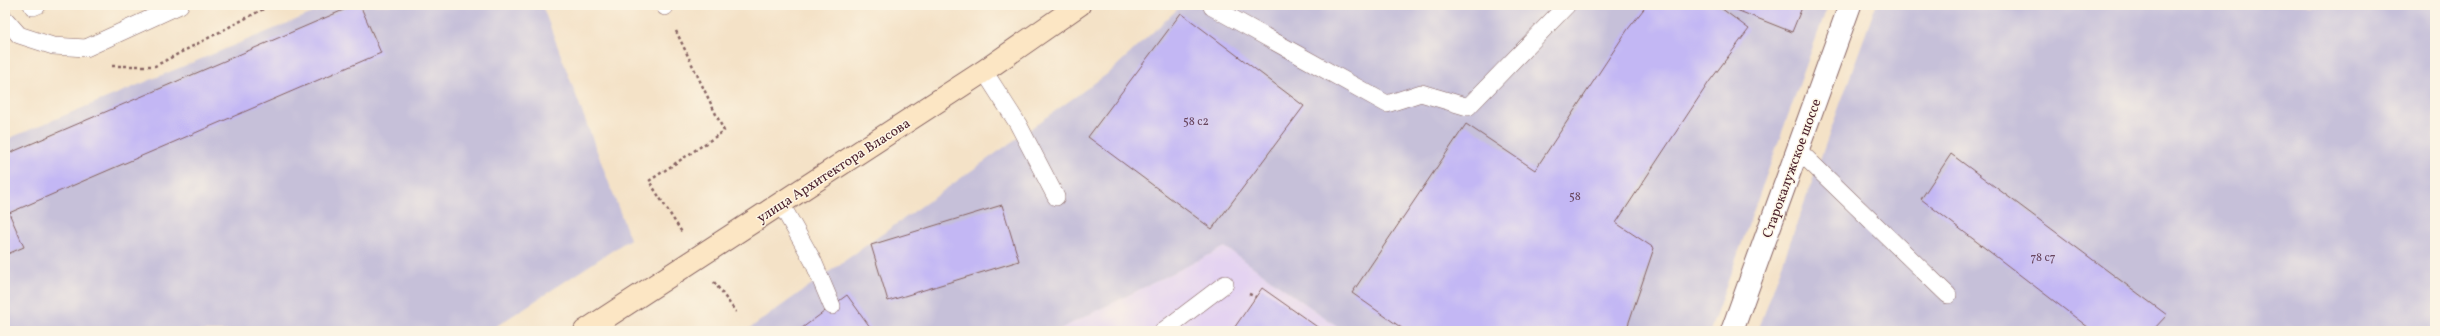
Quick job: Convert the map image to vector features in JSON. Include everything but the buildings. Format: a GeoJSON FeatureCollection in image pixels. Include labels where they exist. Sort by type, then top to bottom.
{"type":"FeatureCollection","features":[{"type":"Feature","properties":{"kind":"street","name":"улица Архитектора Власова"},"geometry":{"type":"LineString","coordinates":[[585,331],[984,71],[1079,5]]}},
{"type":"Feature","properties":{"kind":"street","name":"Старокалужское шоссе"},"geometry":{"type":"LineString","coordinates":[[1732,331],[1850,5]]}},
{"type":"Feature","properties":{"kind":"lane"},"geometry":{"type":"LineString","coordinates":[[32,5],[33,7],[38,5]]}},
{"type":"Feature","properties":{"kind":"lane"},"geometry":{"type":"LineString","coordinates":[[5,19],[19,35],[53,46],[86,48],[180,5]]}},
{"type":"Feature","properties":{"kind":"lane"},"geometry":{"type":"LineString","coordinates":[[1212,7],[1387,104],[1421,93],[1468,106],[1567,5]]}},
{"type":"Feature","properties":{"kind":"lane"},"geometry":{"type":"LineString","coordinates":[[984,71],[1018,124],[1056,196]]}},
{"type":"Feature","properties":{"kind":"lane"},"geometry":{"type":"LineString","coordinates":[[1798,150],[1948,295]]}},
{"type":"Feature","properties":{"kind":"lane"},"geometry":{"type":"LineString","coordinates":[[781,204],[812,261],[832,306]]}},
{"type":"Feature","properties":{"kind":"lane"},"geometry":{"type":"LineString","coordinates":[[1163,331],[1225,284]]}},
{"type":"Feature","properties":{"kind":"path"},"geometry":{"type":"LineString","coordinates":[[108,66],[155,66],[271,5]]}},
{"type":"Feature","properties":{"kind":"path"},"geometry":{"type":"LineString","coordinates":[[664,6],[724,132],[649,181],[683,234]]}},
{"type":"Feature","properties":{"kind":"shaded area"},"geometry":{"type":"Polygon","coordinates":[[[332,5],[542,5],[630,239],[489,331],[5,331],[5,140],[332,5]]]}},
{"type":"Feature","properties":{"kind":"shaded area"},"geometry":{"type":"Polygon","coordinates":[[[1182,5],[1828,5],[1710,331],[1344,331],[1225,247],[1056,331],[746,331],[1110,72],[1182,5]]]}},
{"type":"Feature","properties":{"kind":"shaded area"},"geometry":{"type":"Polygon","coordinates":[[[1876,5],[2435,5],[2435,331],[1758,331],[1876,5]]]}},
{"type":"Feature","properties":{"kind":"shaded area"},"geometry":{"type":"Polygon","coordinates":[[[1225,247],[1344,331],[1056,331],[1225,247]]]}}]}
